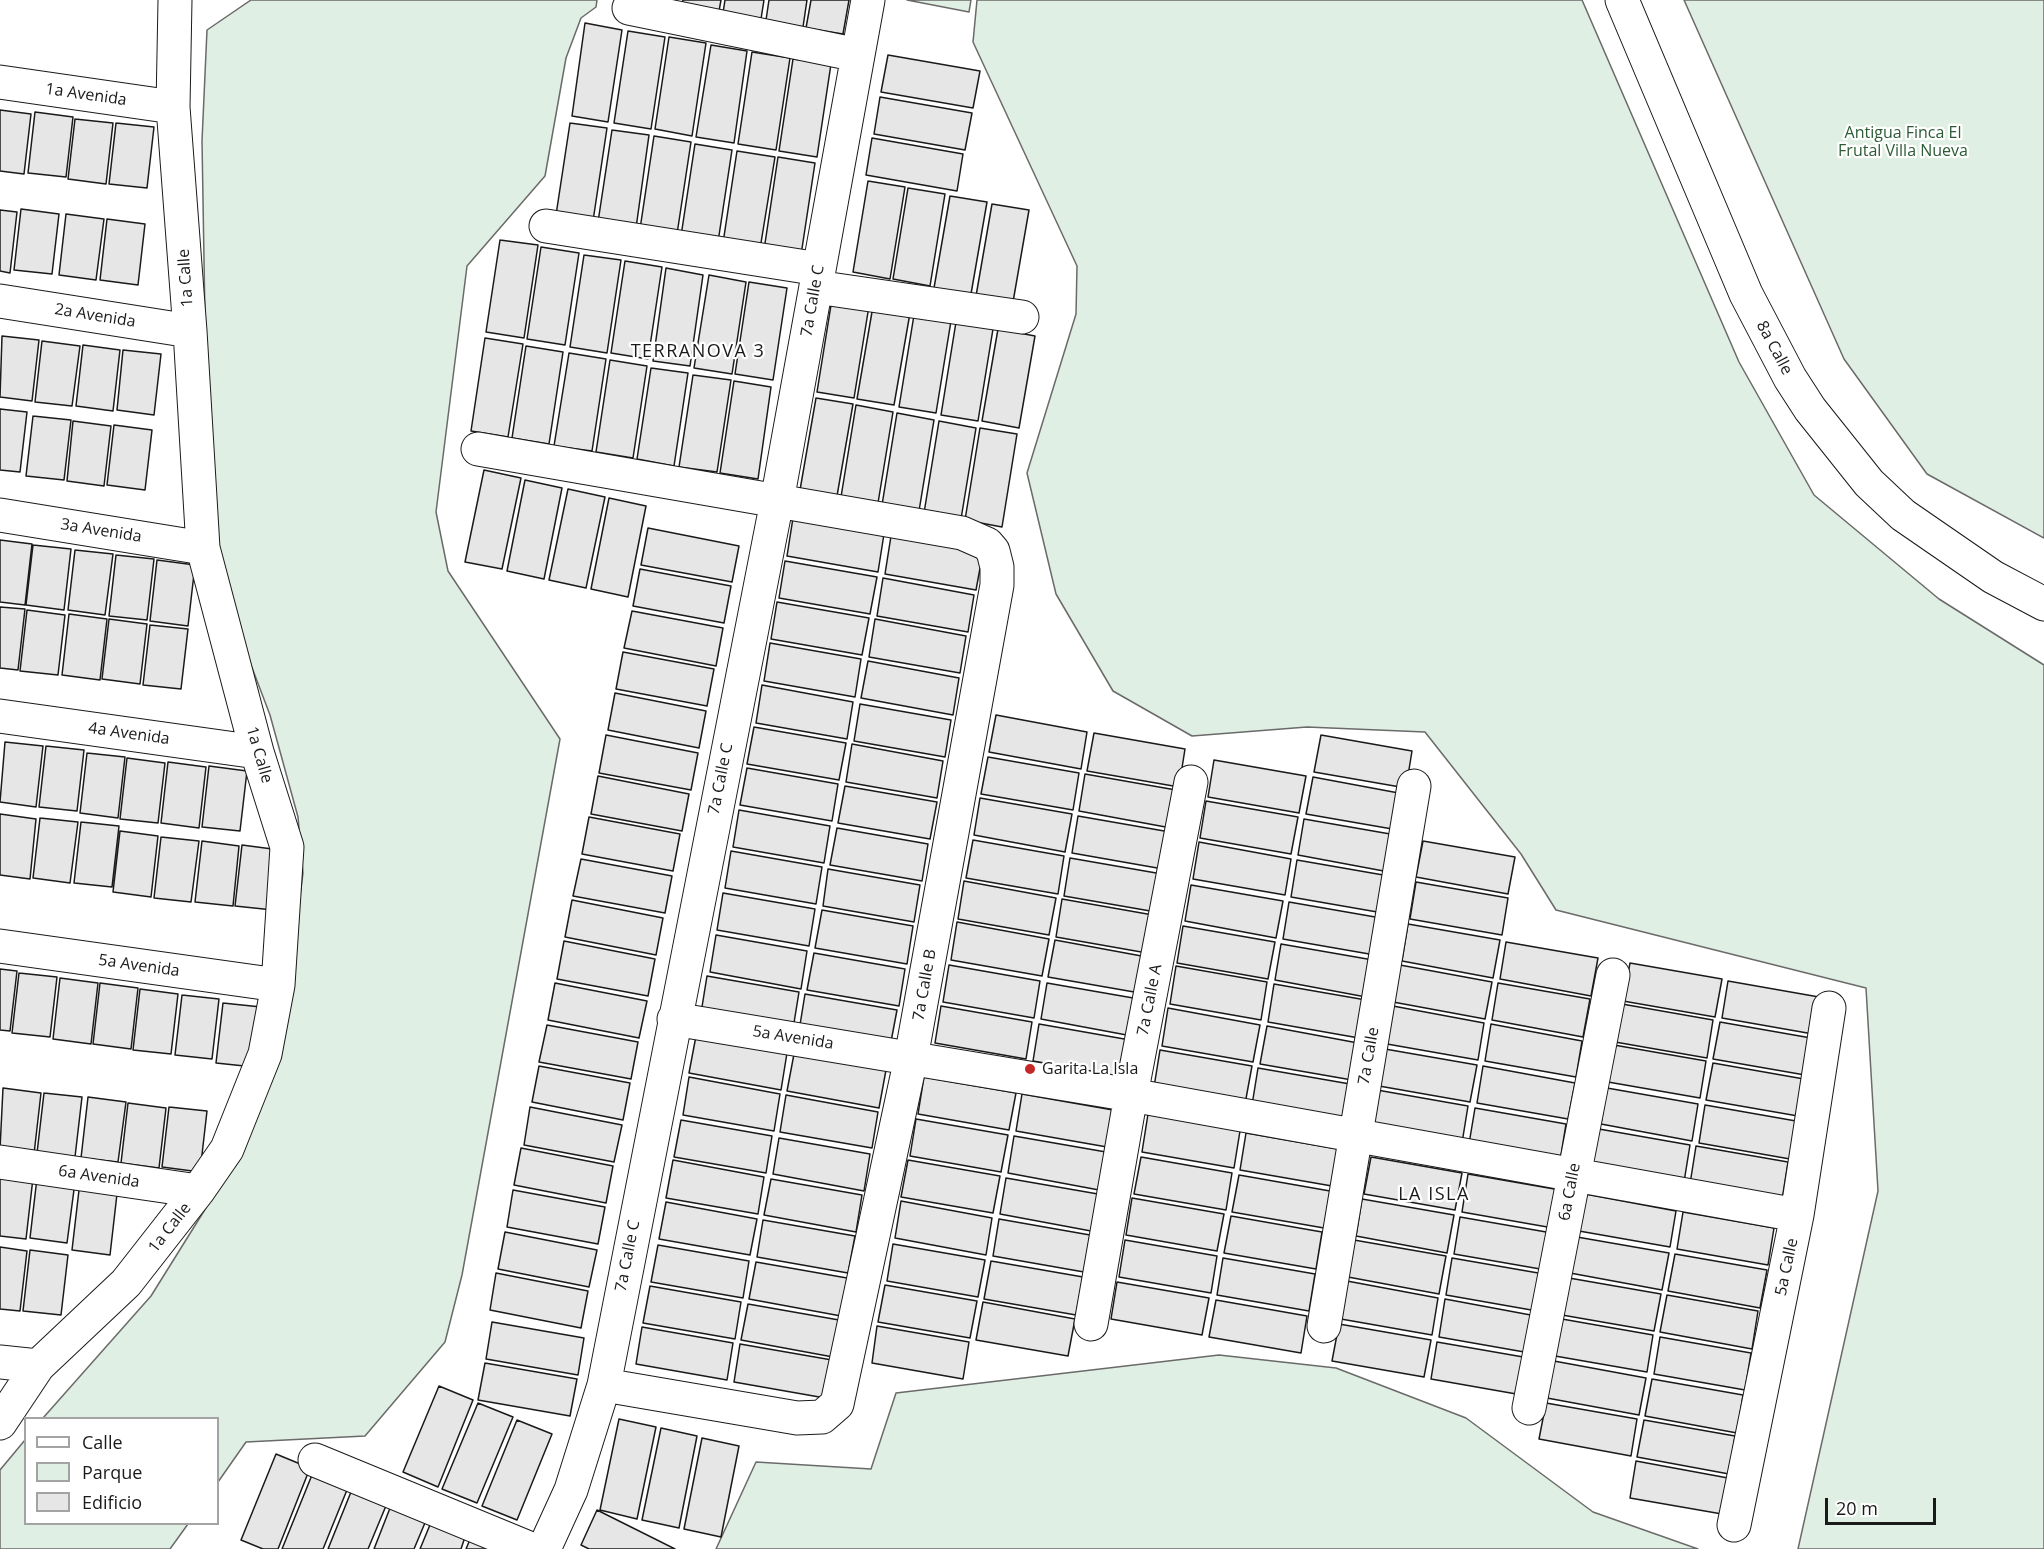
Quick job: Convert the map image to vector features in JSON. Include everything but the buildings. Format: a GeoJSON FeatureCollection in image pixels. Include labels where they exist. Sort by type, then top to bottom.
{"type":"FeatureCollection","features":[{"type":"Feature","properties":{"kind":"street","name":"1a Calle"},"geometry":{"type":"LineString","coordinates":[[0,1423],[38,1366],[126,1283],[198,1191],[227,1149],[265,1054],[278,985],[287,847],[257,752],[203,548],[173,107],[175,0]]}},
{"type":"Feature","properties":{"kind":"street","name":"7a Calle C"},"geometry":{"type":"LineString","coordinates":[[544,1549],[571,1490],[604,1385],[777,501],[868,0]]}},
{"type":"Feature","properties":{"kind":"street","name":"8a Calle"},"geometry":{"type":"LineString","coordinates":[[1622,0],[1746,294],[1785,369],[1810,409],[1869,483],[1903,515],[1993,578],[2044,604]]}},
{"type":"Feature","properties":{"kind":"street"},"geometry":{"type":"LineString","coordinates":[[629,8],[858,55]]}},
{"type":"Feature","properties":{"kind":"street","name":"1a Avenida"},"geometry":{"type":"LineString","coordinates":[[0,82],[173,107]]}},
{"type":"Feature","properties":{"kind":"street"},"geometry":{"type":"LineString","coordinates":[[546,226],[1022,317]]}},
{"type":"Feature","properties":{"kind":"street","name":"2a Avenida"},"geometry":{"type":"LineString","coordinates":[[0,302],[190,331]]}},
{"type":"Feature","properties":{"kind":"street"},"geometry":{"type":"LineString","coordinates":[[478,449],[777,501]]}},
{"type":"Feature","properties":{"kind":"street","name":"7a Calle B"},"geometry":{"type":"LineString","coordinates":[[604,1385],[797,1418],[814,1419],[829,1414],[842,1393],[911,1058],[997,585],[997,567],[993,551],[980,539],[962,533],[777,501]]}},
{"type":"Feature","properties":{"kind":"street","name":"3a Avenida"},"geometry":{"type":"LineString","coordinates":[[0,515],[203,548]]}},
{"type":"Feature","properties":{"kind":"street","name":"4a Avenida"},"geometry":{"type":"LineString","coordinates":[[0,716],[257,752]]}},
{"type":"Feature","properties":{"kind":"street","name":"7a Calle A"},"geometry":{"type":"LineString","coordinates":[[1091,1324],[1131,1095],[1191,782]]}},
{"type":"Feature","properties":{"kind":"street","name":"7a Calle"},"geometry":{"type":"LineString","coordinates":[[1324,1326],[1414,786]]}},
{"type":"Feature","properties":{"kind":"street","name":"5a Avenida"},"geometry":{"type":"LineString","coordinates":[[0,946],[278,985]]}},
{"type":"Feature","properties":{"kind":"street","name":"6a Calle"},"geometry":{"type":"LineString","coordinates":[[1529,1408],[1613,975]]}},
{"type":"Feature","properties":{"kind":"street","name":"5a Calle"},"geometry":{"type":"LineString","coordinates":[[1734,1524],[1797,1215],[1830,1008]]}},
{"type":"Feature","properties":{"kind":"street","name":"5a Avenida"},"geometry":{"type":"LineString","coordinates":[[674,1019],[1131,1095],[1797,1215]]}},
{"type":"Feature","properties":{"kind":"street","name":"6a Avenida"},"geometry":{"type":"LineString","coordinates":[[0,1162],[198,1191]]}},
{"type":"Feature","properties":{"kind":"street"},"geometry":{"type":"LineString","coordinates":[[0,1362],[38,1366]]}},
{"type":"Feature","properties":{"kind":"street"},"geometry":{"type":"LineString","coordinates":[[315,1460],[531,1549]]}},
{"type":"Feature","properties":{"kind":"green space"},"geometry":{"type":"Polygon","coordinates":[[[251,0],[597,0],[596,7],[581,18],[566,58],[545,176],[467,266],[436,512],[448,571],[560,739],[462,1275],[445,1342],[365,1436],[246,1442],[219,1481],[219,1417],[44,1417],[151,1296],[224,1179],[296,928],[303,873],[298,817],[270,715],[216,573],[207,438],[202,141],[207,30],[251,0]]]}},
{"type":"Feature","properties":{"kind":"green space"},"geometry":{"type":"Polygon","coordinates":[[[907,0],[971,0],[969,12],[907,0]]]}},
{"type":"Feature","properties":{"kind":"green space"},"geometry":{"type":"Polygon","coordinates":[[[977,0],[1582,0],[1739,362],[1814,495],[1939,599],[2044,665],[2044,1549],[1798,1549],[1878,1191],[1866,988],[1556,910],[1521,854],[1425,732],[1307,727],[1192,736],[1113,691],[1056,594],[1027,473],[1076,314],[1077,266],[973,42],[977,0]]]}},
{"type":"Feature","properties":{"kind":"green space","name":"Antigua Finca El Frutal Villa Nueva"},"geometry":{"type":"Polygon","coordinates":[[[1684,0],[2044,0],[2044,538],[1927,474],[1844,359],[1684,0]]]}},
{"type":"Feature","properties":{"kind":"green space"},"geometry":{"type":"Polygon","coordinates":[[[1219,1355],[1336,1368],[1466,1418],[1593,1512],[1698,1549],[716,1549],[756,1462],[871,1469],[896,1393],[1219,1355]]]}},
{"type":"Feature","properties":{"kind":"green space"},"geometry":{"type":"Polygon","coordinates":[[[24,1441],[24,1525],[187,1525],[170,1549],[0,1549],[0,1470],[24,1441]]]}},
{"type":"Feature","properties":{"kind":"place","name":"Garita La Isla"},"geometry":{"type":"Point","coordinates":[1030,1069]}},
{"type":"Feature","properties":{"kind":"district","name":"TERRANOVA 3"},"geometry":{"type":"Point","coordinates":[698,352]}},
{"type":"Feature","properties":{"kind":"district","name":"LA ISLA"},"geometry":{"type":"Point","coordinates":[1434,1195]}}]}
